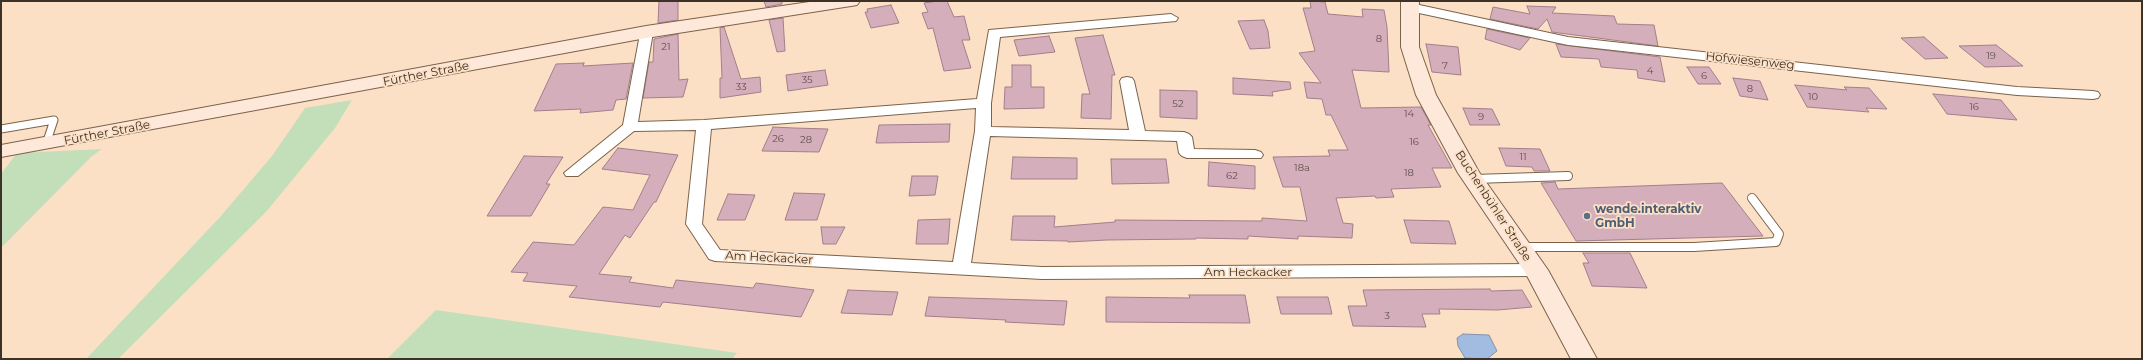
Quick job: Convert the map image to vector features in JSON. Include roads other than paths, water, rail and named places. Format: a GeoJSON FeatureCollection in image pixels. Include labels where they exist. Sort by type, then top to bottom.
{"type":"FeatureCollection","features":[{"type":"Feature","properties":{"kind":"street","name":"Fürther Straße"},"geometry":{"type":"LineString","coordinates":[[1,151],[46,144],[646,32],[851,1]]}},
{"type":"Feature","properties":{"kind":"street","name":"Hofwiesenweg"},"geometry":{"type":"LineString","coordinates":[[1410,4],[1568,41],[2017,91],[2093,95]]}},
{"type":"Feature","properties":{"kind":"street","name":"Buchenbühler Straße"},"geometry":{"type":"LineString","coordinates":[[1410,4],[1410,47],[1426,95],[1473,180],[1536,270],[1584,359]]}},
{"type":"Feature","properties":{"kind":"street"},"geometry":{"type":"LineString","coordinates":[[961,269],[983,131],[984,103],[994,33],[1172,18]]}},
{"type":"Feature","properties":{"kind":"street"},"geometry":{"type":"LineString","coordinates":[[630,127],[646,32]]}},
{"type":"Feature","properties":{"kind":"street"},"geometry":{"type":"LineString","coordinates":[[1127,81],[1138,135]]}},
{"type":"Feature","properties":{"kind":"street"},"geometry":{"type":"LineString","coordinates":[[572,173],[630,127],[704,125],[984,103]]}},
{"type":"Feature","properties":{"kind":"street","name":"Am Heckacker"},"geometry":{"type":"LineString","coordinates":[[704,125],[694,224],[715,255],[1042,274],[1536,270]]}},
{"type":"Feature","properties":{"kind":"street"},"geometry":{"type":"LineString","coordinates":[[983,131],[1184,137],[1187,153],[1255,155]]}},
{"type":"Feature","properties":{"kind":"lane"},"geometry":{"type":"LineString","coordinates":[[1,128],[54,120],[46,144]]}},
{"type":"Feature","properties":{"kind":"lane"},"geometry":{"type":"LineString","coordinates":[[1473,180],[1568,176]]}},
{"type":"Feature","properties":{"kind":"lane"},"geometry":{"type":"LineString","coordinates":[[1519,247],[1694,247],[1776,242],[1779,234],[1752,198]]}},
{"type":"Feature","properties":{"kind":"water"},"geometry":{"type":"Polygon","coordinates":[[[1463,334],[1489,335],[1497,351],[1487,359],[1465,358],[1458,346],[1457,338],[1463,334]]]}},
{"type":"Feature","properties":{"kind":"place","name":"wende.interaktiv GmbH"},"geometry":{"type":"Point","coordinates":[1587,216]}}]}
